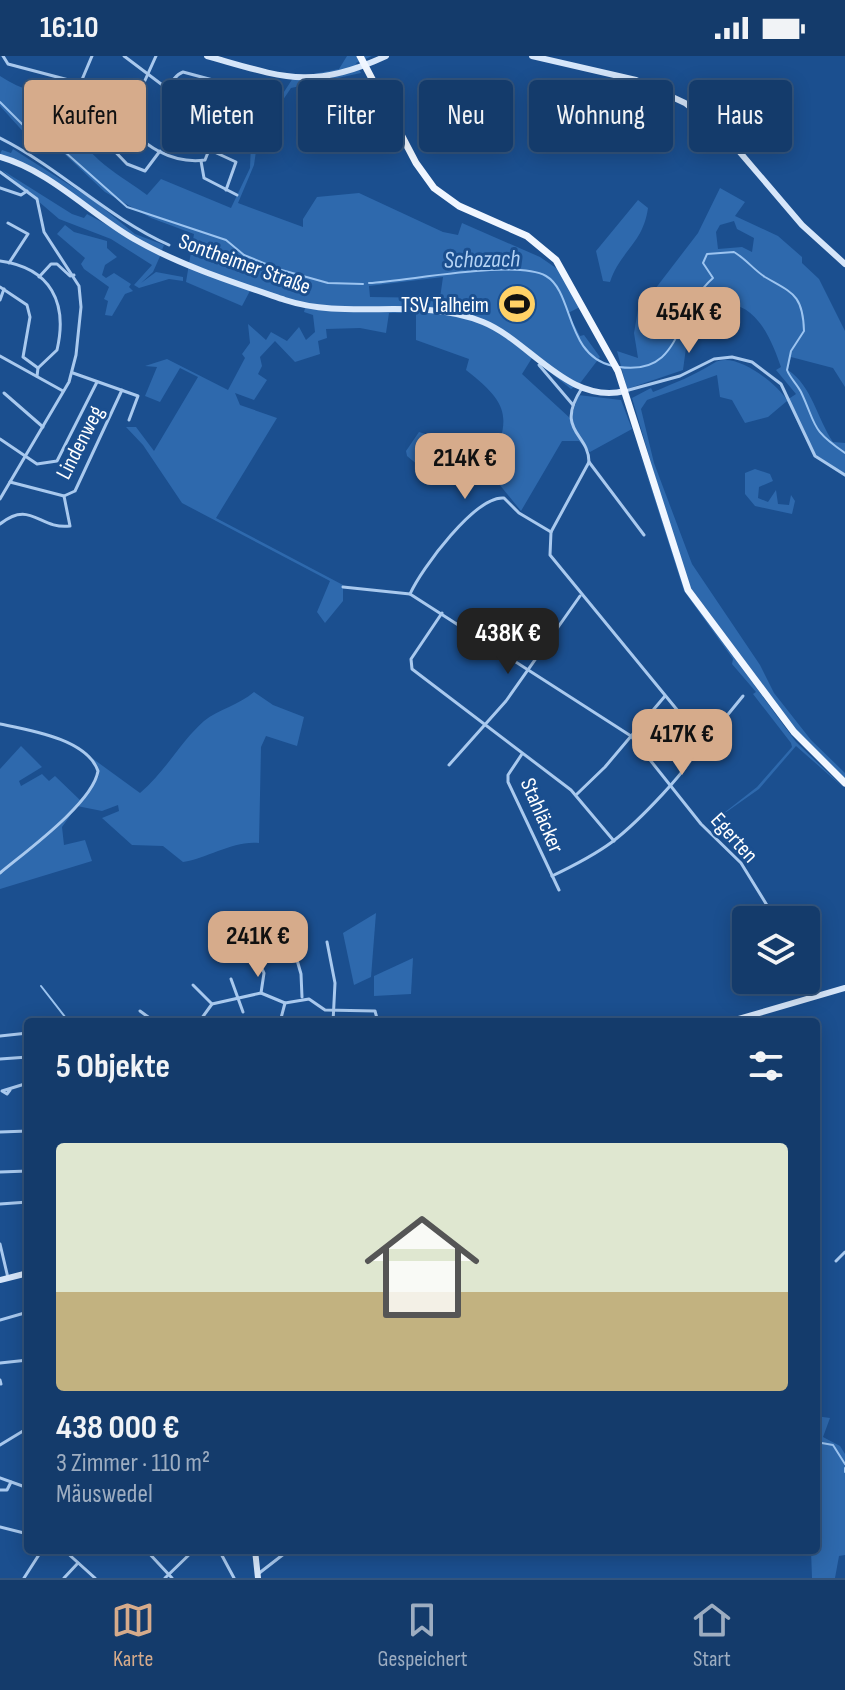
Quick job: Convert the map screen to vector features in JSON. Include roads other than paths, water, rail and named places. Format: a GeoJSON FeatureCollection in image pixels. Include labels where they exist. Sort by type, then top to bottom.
{"type":"FeatureCollection","features":[{"type":"Feature","properties":{"kind":"main road"},"geometry":{"type":"LineString","coordinates":[[360,56],[428,181],[450,201],[527,236],[546,250],[567,278],[620,375],[688,590],[794,732],[845,783]]}},
{"type":"Feature","properties":{"kind":"street"},"geometry":{"type":"LineString","coordinates":[[3,56],[2,62],[69,80]]}},
{"type":"Feature","properties":{"kind":"street"},"geometry":{"type":"LineString","coordinates":[[81,80],[92,56]]}},
{"type":"Feature","properties":{"kind":"street"},"geometry":{"type":"LineString","coordinates":[[124,56],[162,84]]}},
{"type":"Feature","properties":{"kind":"street"},"geometry":{"type":"LineString","coordinates":[[146,83],[156,56]]}},
{"type":"Feature","properties":{"kind":"street"},"geometry":{"type":"LineString","coordinates":[[207,56],[298,80],[365,66],[386,56]]}},
{"type":"Feature","properties":{"kind":"street"},"geometry":{"type":"LineString","coordinates":[[532,56],[636,80],[685,103],[726,136],[802,225],[845,264]]}},
{"type":"Feature","properties":{"kind":"street"},"geometry":{"type":"LineString","coordinates":[[174,80],[183,72],[219,80]]}},
{"type":"Feature","properties":{"kind":"street"},"geometry":{"type":"LineString","coordinates":[[0,138],[74,185],[133,229],[169,245]]}},
{"type":"Feature","properties":{"kind":"street"},"geometry":{"type":"LineString","coordinates":[[146,142],[160,151],[201,161]]}},
{"type":"Feature","properties":{"kind":"street"},"geometry":{"type":"LineString","coordinates":[[115,152],[145,171],[160,151]]}},
{"type":"Feature","properties":{"kind":"street"},"geometry":{"type":"LineString","coordinates":[[208,152],[201,161],[204,178],[237,195]]}},
{"type":"Feature","properties":{"kind":"street"},"geometry":{"type":"LineString","coordinates":[[214,152],[236,162],[226,190]]}},
{"type":"Feature","properties":{"kind":"street","name":"Sontheimer Straße"},"geometry":{"type":"LineString","coordinates":[[0,157],[25,167],[135,240],[182,261],[306,306],[414,308],[470,317],[500,332],[582,388],[609,394],[625,391]]}},
{"type":"Feature","properties":{"kind":"street"},"geometry":{"type":"LineString","coordinates":[[0,172],[27,191],[39,206],[44,232],[74,275],[81,307],[73,373],[0,499]]}},
{"type":"Feature","properties":{"kind":"street"},"geometry":{"type":"LineString","coordinates":[[0,188],[21,195],[27,191]]}},
{"type":"Feature","properties":{"kind":"street"},"geometry":{"type":"LineString","coordinates":[[8,223],[28,234],[9,263]]}},
{"type":"Feature","properties":{"kind":"street"},"geometry":{"type":"LineString","coordinates":[[0,261],[39,277],[58,298],[61,319],[57,350],[38,368],[37,376]]}},
{"type":"Feature","properties":{"kind":"street"},"geometry":{"type":"LineString","coordinates":[[39,277],[51,264],[57,264],[70,276],[74,275]]}},
{"type":"Feature","properties":{"kind":"street"},"geometry":{"type":"LineString","coordinates":[[0,300],[2,288],[29,310],[23,357],[38,368]]}},
{"type":"Feature","properties":{"kind":"street"},"geometry":{"type":"LineString","coordinates":[[0,356],[64,391]]}},
{"type":"Feature","properties":{"kind":"street"},"geometry":{"type":"LineString","coordinates":[[625,391],[680,376],[705,363],[724,358],[742,358],[762,367],[781,384],[815,456],[845,475]]}},
{"type":"Feature","properties":{"kind":"street"},"geometry":{"type":"LineString","coordinates":[[539,365],[549,372],[573,405]]}},
{"type":"Feature","properties":{"kind":"street"},"geometry":{"type":"LineString","coordinates":[[73,373],[138,396],[129,420]]}},
{"type":"Feature","properties":{"kind":"street"},"geometry":{"type":"LineString","coordinates":[[680,376],[687,379]]}},
{"type":"Feature","properties":{"kind":"street"},"geometry":{"type":"LineString","coordinates":[[0,439],[43,465],[62,457],[97,382]]}},
{"type":"Feature","properties":{"kind":"street"},"geometry":{"type":"LineString","coordinates":[[582,388],[573,405],[574,434],[588,453],[589,462],[644,535]]}},
{"type":"Feature","properties":{"kind":"street","name":"Lindenweg"},"geometry":{"type":"LineString","coordinates":[[10,482],[64,496],[75,491],[122,390]]}},
{"type":"Feature","properties":{"kind":"street"},"geometry":{"type":"LineString","coordinates":[[4,393],[43,427]]}},
{"type":"Feature","properties":{"kind":"street"},"geometry":{"type":"LineString","coordinates":[[589,462],[551,532],[550,555],[580,596],[701,739]]}},
{"type":"Feature","properties":{"kind":"street"},"geometry":{"type":"LineString","coordinates":[[0,524],[16,514],[26,513],[53,525],[70,526],[64,496]]}},
{"type":"Feature","properties":{"kind":"street"},"geometry":{"type":"LineString","coordinates":[[410,594],[435,556],[471,513],[490,499],[504,498],[519,513],[551,532]]}},
{"type":"Feature","properties":{"kind":"street","name":"Egerten"},"geometry":{"type":"LineString","coordinates":[[343,587],[410,594],[531,668],[631,736],[701,824],[741,863],[767,906]]}},
{"type":"Feature","properties":{"kind":"street"},"geometry":{"type":"LineString","coordinates":[[449,765],[485,727],[531,668],[580,596]]}},
{"type":"Feature","properties":{"kind":"street"},"geometry":{"type":"LineString","coordinates":[[442,613],[411,659],[411,666],[576,796],[614,841]]}},
{"type":"Feature","properties":{"kind":"street"},"geometry":{"type":"LineString","coordinates":[[576,796],[665,696]]}},
{"type":"Feature","properties":{"kind":"street"},"geometry":{"type":"LineString","coordinates":[[552,876],[614,841],[670,784],[696,753],[701,739],[712,734],[743,696]]}},
{"type":"Feature","properties":{"kind":"street"},"geometry":{"type":"LineString","coordinates":[[0,724],[72,747],[92,760],[98,771],[94,784],[66,816],[0,873]]}},
{"type":"Feature","properties":{"kind":"street","name":"Stahläcker"},"geometry":{"type":"LineString","coordinates":[[522,754],[508,782],[559,890]]}},
{"type":"Feature","properties":{"kind":"street"},"geometry":{"type":"LineString","coordinates":[[327,942],[335,983],[333,1018]]}},
{"type":"Feature","properties":{"kind":"street"},"geometry":{"type":"LineString","coordinates":[[295,953],[301,974],[302,997]]}},
{"type":"Feature","properties":{"kind":"street"},"geometry":{"type":"LineString","coordinates":[[260,964],[264,973],[261,993]]}},
{"type":"Feature","properties":{"kind":"street"},"geometry":{"type":"LineString","coordinates":[[231,979],[243,1012]]}},
{"type":"Feature","properties":{"kind":"street"},"geometry":{"type":"LineString","coordinates":[[193,985],[212,1004]]}},
{"type":"Feature","properties":{"kind":"street"},"geometry":{"type":"LineString","coordinates":[[820,987],[830,993]]}},
{"type":"Feature","properties":{"kind":"street"},"geometry":{"type":"LineString","coordinates":[[742,1018],[845,988]]}},
{"type":"Feature","properties":{"kind":"street"},"geometry":{"type":"LineString","coordinates":[[202,1018],[212,1004],[261,993],[285,1003],[302,997],[333,1011],[370,1008],[375,1011],[377,1018]]}},
{"type":"Feature","properties":{"kind":"street"},"geometry":{"type":"LineString","coordinates":[[281,1018],[285,1003]]}},
{"type":"Feature","properties":{"kind":"street"},"geometry":{"type":"LineString","coordinates":[[140,1011],[150,1018]]}},
{"type":"Feature","properties":{"kind":"street"},"geometry":{"type":"LineString","coordinates":[[0,1036],[24,1033]]}},
{"type":"Feature","properties":{"kind":"street"},"geometry":{"type":"LineString","coordinates":[[0,1059],[24,1057]]}},
{"type":"Feature","properties":{"kind":"street"},"geometry":{"type":"LineString","coordinates":[[10,1090],[17,1084],[24,1083]]}},
{"type":"Feature","properties":{"kind":"street"},"geometry":{"type":"LineString","coordinates":[[0,1132],[24,1131]]}},
{"type":"Feature","properties":{"kind":"street"},"geometry":{"type":"LineString","coordinates":[[0,1172],[24,1171]]}},
{"type":"Feature","properties":{"kind":"street"},"geometry":{"type":"LineString","coordinates":[[0,1204],[24,1202]]}},
{"type":"Feature","properties":{"kind":"street"},"geometry":{"type":"LineString","coordinates":[[0,1244],[4,1279],[24,1274]]}},
{"type":"Feature","properties":{"kind":"street"},"geometry":{"type":"LineString","coordinates":[[836,1261],[845,1252]]}},
{"type":"Feature","properties":{"kind":"street"},"geometry":{"type":"LineString","coordinates":[[0,1320],[24,1313]]}},
{"type":"Feature","properties":{"kind":"street"},"geometry":{"type":"LineString","coordinates":[[0,1363],[24,1360]]}},
{"type":"Feature","properties":{"kind":"street"},"geometry":{"type":"LineString","coordinates":[[0,1445],[24,1430]]}},
{"type":"Feature","properties":{"kind":"street"},"geometry":{"type":"LineString","coordinates":[[0,1478],[24,1487]]}},
{"type":"Feature","properties":{"kind":"street"},"geometry":{"type":"LineString","coordinates":[[0,1490],[7,1490],[11,1482]]}},
{"type":"Feature","properties":{"kind":"street"},"geometry":{"type":"LineString","coordinates":[[0,1527],[24,1533]]}},
{"type":"Feature","properties":{"kind":"street"},"geometry":{"type":"LineString","coordinates":[[24,1578],[39,1554]]}},
{"type":"Feature","properties":{"kind":"street"},"geometry":{"type":"LineString","coordinates":[[68,1554],[95,1578]]}},
{"type":"Feature","properties":{"kind":"street"},"geometry":{"type":"LineString","coordinates":[[151,1554],[169,1577],[190,1554]]}},
{"type":"Feature","properties":{"kind":"street"},"geometry":{"type":"LineString","coordinates":[[221,1554],[234,1578]]}},
{"type":"Feature","properties":{"kind":"street"},"geometry":{"type":"LineString","coordinates":[[255,1554],[258,1576]]}},
{"type":"Feature","properties":{"kind":"street"},"geometry":{"type":"LineString","coordinates":[[258,1576],[284,1554]]}},
{"type":"Feature","properties":{"kind":"street"},"geometry":{"type":"LineString","coordinates":[[64,1578],[78,1563]]}},
{"type":"Feature","properties":{"kind":"waterway","name":"Schozach"},"geometry":{"type":"LineString","coordinates":[[0,102],[26,128],[56,144],[127,207],[226,240],[244,255],[278,269],[328,283],[363,284]]}},
{"type":"Feature","properties":{"kind":"waterway","name":"Schozach"},"geometry":{"type":"LineString","coordinates":[[619,367],[640,367],[655,362],[667,352],[700,292],[713,278],[703,263],[707,254],[734,252],[789,291],[798,302],[804,331],[791,351],[787,370],[820,432],[845,453]]}},
{"type":"Feature","properties":{"kind":"waterway","name":"Schozach"},"geometry":{"type":"LineString","coordinates":[[369,283],[487,270],[531,271],[546,276],[562,295],[586,350],[597,360],[613,366]]}},
{"type":"Feature","properties":{"kind":"waterway"},"geometry":{"type":"LineString","coordinates":[[41,986],[66,1018]]}},
{"type":"Feature","properties":{"kind":"waterway"},"geometry":{"type":"LineString","coordinates":[[820,1443],[833,1445],[845,1464]]}},
{"type":"Feature","properties":{"kind":"place","name":"TSV Talheim"},"geometry":{"type":"Point","coordinates":[517,304]}}]}
